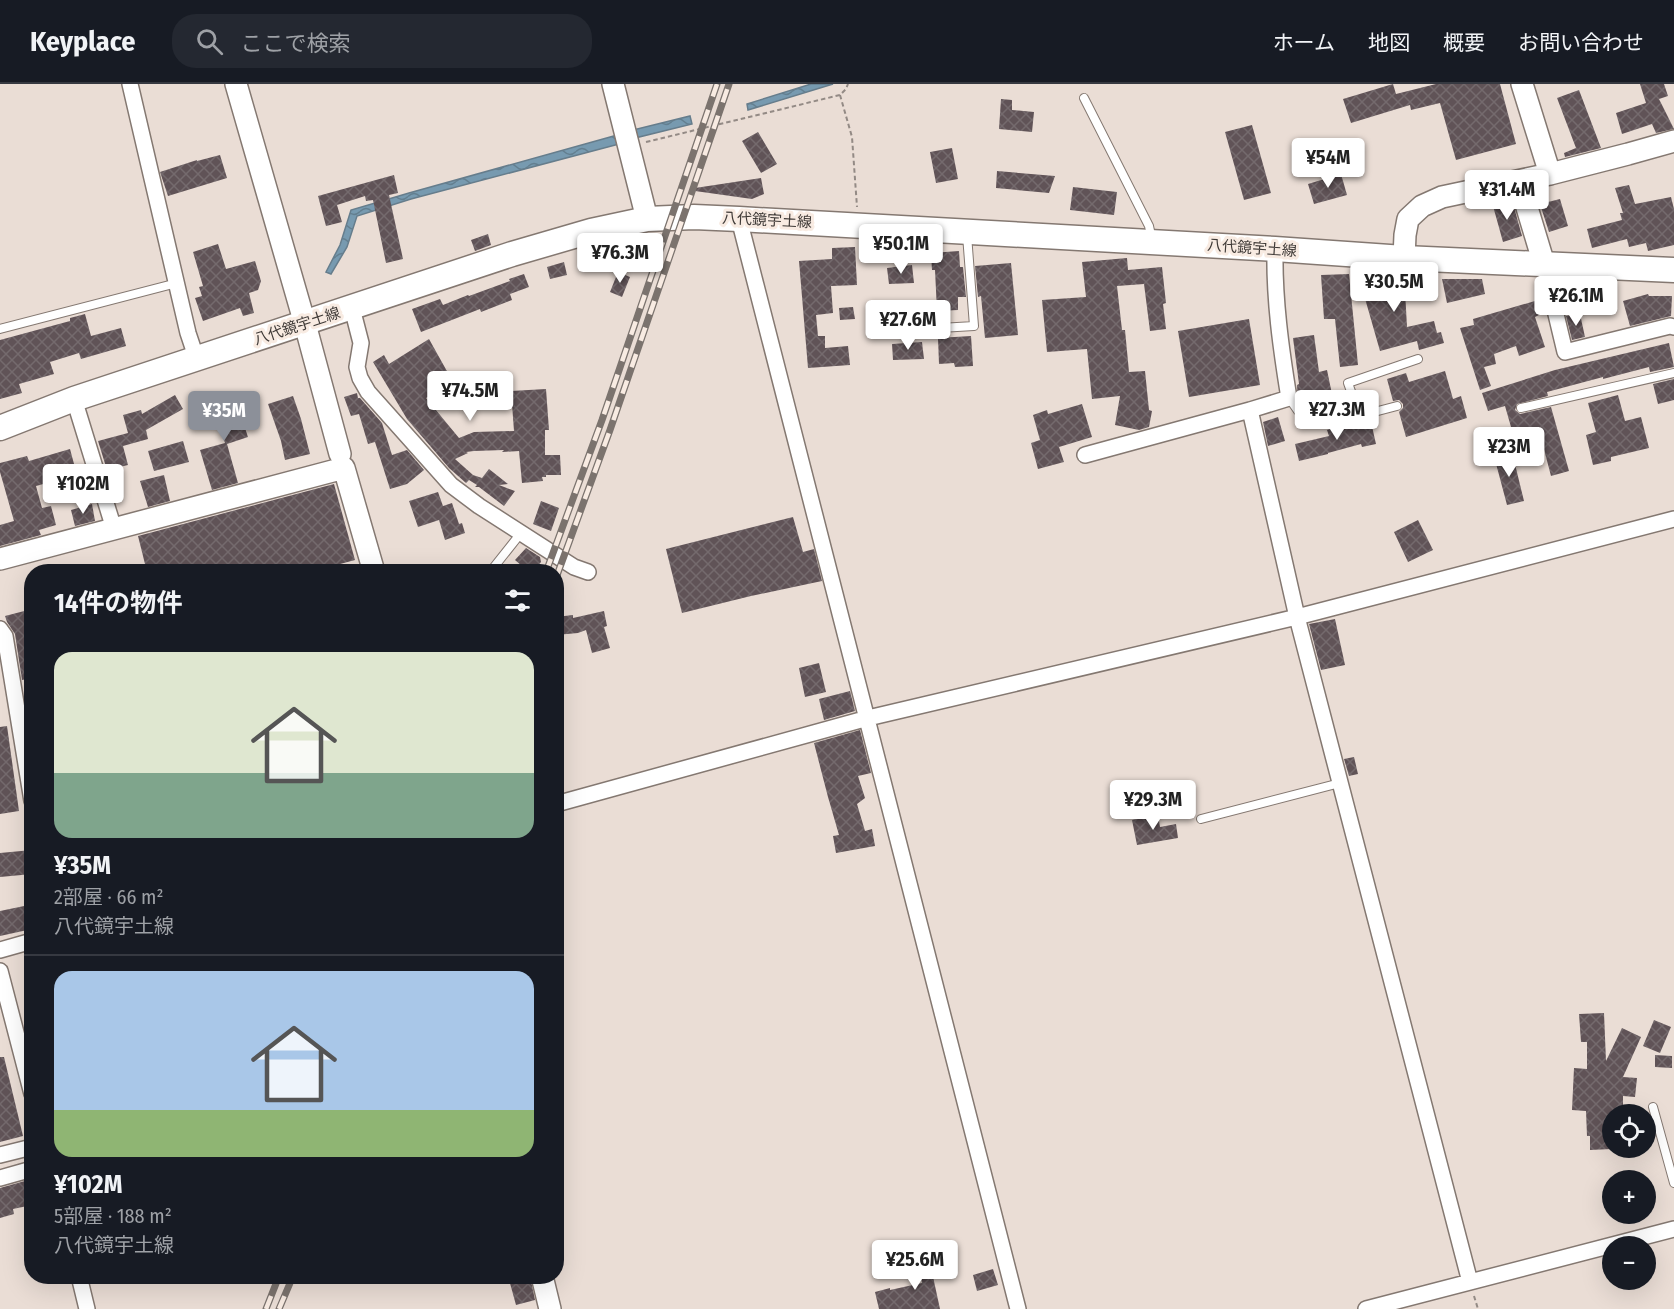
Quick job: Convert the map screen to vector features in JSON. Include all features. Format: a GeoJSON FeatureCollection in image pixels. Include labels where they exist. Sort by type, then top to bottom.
{"type":"FeatureCollection","features":[{"type":"Feature","properties":{"kind":"main road","name":"八代鏡宇土線"},"geometry":{"type":"LineString","coordinates":[[0,428],[74,399],[512,254],[591,231],[647,219],[694,217],[739,219],[1404,258],[1674,270]]}},
{"type":"Feature","properties":{"kind":"street"},"geometry":{"type":"LineString","coordinates":[[130,84],[197,360]]}},
{"type":"Feature","properties":{"kind":"street"},"geometry":{"type":"LineString","coordinates":[[236,84],[340,454]]}},
{"type":"Feature","properties":{"kind":"street"},"geometry":{"type":"LineString","coordinates":[[613,84],[647,219]]}},
{"type":"Feature","properties":{"kind":"street"},"geometry":{"type":"LineString","coordinates":[[1522,84],[1550,174]]}},
{"type":"Feature","properties":{"kind":"street"},"geometry":{"type":"LineString","coordinates":[[1404,258],[1408,219],[1422,206],[1442,197],[1550,174],[1674,141]]}},
{"type":"Feature","properties":{"kind":"street"},"geometry":{"type":"LineString","coordinates":[[1519,181],[1544,264],[1565,352],[1670,326],[1674,327]]}},
{"type":"Feature","properties":{"kind":"street"},"geometry":{"type":"LineString","coordinates":[[739,219],[1018,1309]]}},
{"type":"Feature","properties":{"kind":"street"},"geometry":{"type":"LineString","coordinates":[[1085,455],[1289,398],[1282,359],[1275,278],[1275,249]]}},
{"type":"Feature","properties":{"kind":"street"},"geometry":{"type":"LineString","coordinates":[[352,308],[361,343],[357,367],[360,378],[368,392],[451,485],[479,506],[574,567],[588,572]]}},
{"type":"Feature","properties":{"kind":"street"},"geometry":{"type":"LineString","coordinates":[[74,399],[114,529]]}},
{"type":"Feature","properties":{"kind":"street"},"geometry":{"type":"LineString","coordinates":[[1250,410],[1297,617],[1470,1282]]}},
{"type":"Feature","properties":{"kind":"street"},"geometry":{"type":"LineString","coordinates":[[0,558],[344,468],[372,564]]}},
{"type":"Feature","properties":{"kind":"street"},"geometry":{"type":"LineString","coordinates":[[564,802],[868,718],[1297,617],[1674,519]]}},
{"type":"Feature","properties":{"kind":"street"},"geometry":{"type":"LineString","coordinates":[[0,628],[5,636],[24,752]]}},
{"type":"Feature","properties":{"kind":"street"},"geometry":{"type":"LineString","coordinates":[[0,950],[24,943]]}},
{"type":"Feature","properties":{"kind":"street"},"geometry":{"type":"LineString","coordinates":[[0,971],[5,1012],[24,1070]]}},
{"type":"Feature","properties":{"kind":"street"},"geometry":{"type":"LineString","coordinates":[[0,1155],[24,1148]]}},
{"type":"Feature","properties":{"kind":"street"},"geometry":{"type":"LineString","coordinates":[[0,1178],[24,1171]]}},
{"type":"Feature","properties":{"kind":"street"},"geometry":{"type":"LineString","coordinates":[[1366,1309],[1674,1229]]}},
{"type":"Feature","properties":{"kind":"street"},"geometry":{"type":"LineString","coordinates":[[81,1284],[87,1309]]}},
{"type":"Feature","properties":{"kind":"street"},"geometry":{"type":"LineString","coordinates":[[544,1284],[550,1309]]}},
{"type":"Feature","properties":{"kind":"lane"},"geometry":{"type":"LineString","coordinates":[[1083,98],[1149,226],[1152,242]]}},
{"type":"Feature","properties":{"kind":"lane"},"geometry":{"type":"LineString","coordinates":[[923,329],[974,326],[966,231]]}},
{"type":"Feature","properties":{"kind":"lane"},"geometry":{"type":"LineString","coordinates":[[0,329],[177,283]]}},
{"type":"Feature","properties":{"kind":"lane"},"geometry":{"type":"LineString","coordinates":[[1397,406],[1359,416],[1348,383],[1418,359]]}},
{"type":"Feature","properties":{"kind":"lane"},"geometry":{"type":"LineString","coordinates":[[1521,408],[1674,373]]}},
{"type":"Feature","properties":{"kind":"lane"},"geometry":{"type":"LineString","coordinates":[[1289,398],[1298,411],[1353,397]]}},
{"type":"Feature","properties":{"kind":"lane"},"geometry":{"type":"LineString","coordinates":[[496,564],[521,533]]}},
{"type":"Feature","properties":{"kind":"lane"},"geometry":{"type":"LineString","coordinates":[[1201,819],[1340,783]]}},
{"type":"Feature","properties":{"kind":"lane"},"geometry":{"type":"LineString","coordinates":[[1656,1118],[1674,1183]]}},
{"type":"Feature","properties":{"kind":"path"},"geometry":{"type":"LineString","coordinates":[[630,147],[840,95],[848,84]]}},
{"type":"Feature","properties":{"kind":"path"},"geometry":{"type":"LineString","coordinates":[[840,95],[852,137],[859,225]]}},
{"type":"Feature","properties":{"kind":"water"},"geometry":{"type":"Polygon","coordinates":[[[811,84],[833,84],[748,110],[747,104],[811,84]]]}},
{"type":"Feature","properties":{"kind":"water"},"geometry":{"type":"Polygon","coordinates":[[[690,116],[692,124],[635,138],[633,130],[690,116]]]}},
{"type":"Feature","properties":{"kind":"water"},"geometry":{"type":"Polygon","coordinates":[[[621,134],[623,143],[411,199],[357,216],[347,247],[331,274],[326,272],[340,245],[351,210],[621,134]]]}},
{"type":"Feature","properties":{"kind":"building"},"geometry":{"type":"Polygon","coordinates":[[[1393,84],[1396,94],[1436,84],[1500,84],[1516,144],[1456,160],[1440,103],[1411,110],[1410,105],[1351,123],[1343,99],[1393,84]]]}},
{"type":"Feature","properties":{"kind":"building"},"geometry":{"type":"Polygon","coordinates":[[[1640,84],[1664,84],[1668,96],[1659,99],[1674,129],[1656,133],[1652,124],[1622,134],[1616,113],[1646,103],[1640,84]]]}},
{"type":"Feature","properties":{"kind":"building"},"geometry":{"type":"Polygon","coordinates":[[[1579,90],[1601,148],[1565,157],[1564,153],[1576,148],[1557,98],[1579,90]]]}},
{"type":"Feature","properties":{"kind":"building"},"geometry":{"type":"Polygon","coordinates":[[[1001,99],[1012,100],[1012,110],[1034,112],[1032,132],[999,129],[1001,99]]]}},
{"type":"Feature","properties":{"kind":"building"},"geometry":{"type":"Polygon","coordinates":[[[1252,125],[1271,193],[1244,200],[1225,132],[1252,125]]]}},
{"type":"Feature","properties":{"kind":"building"},"geometry":{"type":"Polygon","coordinates":[[[758,132],[777,164],[761,173],[742,141],[758,132]]]}},
{"type":"Feature","properties":{"kind":"building"},"geometry":{"type":"Polygon","coordinates":[[[952,148],[958,179],[936,183],[930,152],[952,148]]]}},
{"type":"Feature","properties":{"kind":"building"},"geometry":{"type":"Polygon","coordinates":[[[220,155],[227,178],[168,196],[160,172],[220,155]]]}},
{"type":"Feature","properties":{"kind":"building"},"geometry":{"type":"Polygon","coordinates":[[[1347,155],[1352,168],[1334,175],[1328,162],[1347,155]]]}},
{"type":"Feature","properties":{"kind":"building"},"geometry":{"type":"Polygon","coordinates":[[[997,171],[1055,176],[1049,193],[996,188],[997,171]]]}},
{"type":"Feature","properties":{"kind":"building"},"geometry":{"type":"Polygon","coordinates":[[[1341,174],[1347,195],[1314,204],[1308,184],[1341,174]]]}},
{"type":"Feature","properties":{"kind":"building"},"geometry":{"type":"Polygon","coordinates":[[[394,175],[398,193],[389,195],[403,259],[386,263],[373,200],[366,201],[365,196],[337,205],[342,222],[326,226],[318,196],[394,175]]]}},
{"type":"Feature","properties":{"kind":"building"},"geometry":{"type":"Polygon","coordinates":[[[761,178],[764,194],[752,199],[695,191],[695,188],[761,178]]]}},
{"type":"Feature","properties":{"kind":"building"},"geometry":{"type":"Polygon","coordinates":[[[1629,185],[1635,204],[1671,197],[1674,209],[1674,245],[1648,251],[1646,243],[1629,247],[1627,239],[1592,248],[1587,229],[1622,220],[1620,213],[1623,213],[1615,188],[1629,185]]]}},
{"type":"Feature","properties":{"kind":"building"},"geometry":{"type":"Polygon","coordinates":[[[1073,187],[1117,192],[1114,215],[1070,210],[1073,187]]]}},
{"type":"Feature","properties":{"kind":"building"},"geometry":{"type":"Polygon","coordinates":[[[1560,199],[1568,226],[1549,232],[1540,204],[1560,199]]]}},
{"type":"Feature","properties":{"kind":"building"},"geometry":{"type":"Polygon","coordinates":[[[1512,200],[1522,236],[1503,242],[1493,206],[1512,200]]]}},
{"type":"Feature","properties":{"kind":"building"},"geometry":{"type":"Polygon","coordinates":[[[488,234],[491,245],[475,251],[471,240],[488,234]]]}},
{"type":"Feature","properties":{"kind":"building"},"geometry":{"type":"Polygon","coordinates":[[[218,244],[226,269],[255,261],[261,281],[258,290],[249,293],[254,313],[243,316],[240,308],[203,321],[195,298],[202,296],[199,287],[203,286],[193,252],[218,244]]]}},
{"type":"Feature","properties":{"kind":"building"},"geometry":{"type":"Polygon","coordinates":[[[855,247],[857,285],[831,286],[833,313],[816,315],[818,336],[825,336],[825,348],[848,346],[850,365],[808,368],[799,261],[832,259],[832,248],[855,247]]]}},
{"type":"Feature","properties":{"kind":"building"},"geometry":{"type":"Polygon","coordinates":[[[959,251],[966,297],[958,297],[958,310],[937,311],[935,270],[932,270],[931,253],[959,251]]]}},
{"type":"Feature","properties":{"kind":"building"},"geometry":{"type":"Polygon","coordinates":[[[1127,258],[1128,270],[1162,267],[1166,303],[1163,304],[1166,329],[1150,331],[1144,284],[1117,286],[1122,330],[1125,330],[1129,372],[1145,371],[1149,410],[1152,411],[1149,427],[1139,430],[1115,425],[1120,396],[1092,399],[1087,349],[1047,352],[1042,300],[1086,297],[1082,262],[1127,258]]]}},
{"type":"Feature","properties":{"kind":"building"},"geometry":{"type":"Polygon","coordinates":[[[564,262],[567,275],[550,279],[547,267],[564,262]]]}},
{"type":"Feature","properties":{"kind":"building"},"geometry":{"type":"Polygon","coordinates":[[[1011,263],[1018,335],[985,338],[981,296],[978,297],[975,266],[1011,263]]]}},
{"type":"Feature","properties":{"kind":"building"},"geometry":{"type":"Polygon","coordinates":[[[912,265],[914,283],[889,284],[887,268],[912,265]]]}},
{"type":"Feature","properties":{"kind":"building"},"geometry":{"type":"Polygon","coordinates":[[[618,272],[630,277],[622,297],[610,292],[618,272]]]}},
{"type":"Feature","properties":{"kind":"building"},"geometry":{"type":"Polygon","coordinates":[[[1404,272],[1407,327],[1434,321],[1437,333],[1441,332],[1444,343],[1419,350],[1417,341],[1380,351],[1358,274],[1404,272]]]}},
{"type":"Feature","properties":{"kind":"building"},"geometry":{"type":"Polygon","coordinates":[[[524,274],[529,287],[510,294],[512,300],[481,312],[480,309],[421,332],[412,309],[440,299],[443,305],[524,274]]]}},
{"type":"Feature","properties":{"kind":"building"},"geometry":{"type":"Polygon","coordinates":[[[1349,274],[1358,365],[1340,367],[1335,319],[1324,319],[1321,275],[1349,274]]]}},
{"type":"Feature","properties":{"kind":"building"},"geometry":{"type":"Polygon","coordinates":[[[1442,279],[1482,279],[1485,294],[1447,303],[1442,279]]]}},
{"type":"Feature","properties":{"kind":"building"},"geometry":{"type":"Polygon","coordinates":[[[1648,294],[1649,296],[1672,296],[1671,316],[1630,326],[1623,301],[1648,294]]]}},
{"type":"Feature","properties":{"kind":"building"},"geometry":{"type":"Polygon","coordinates":[[[917,301],[919,320],[893,322],[891,303],[917,301]]]}},
{"type":"Feature","properties":{"kind":"building"},"geometry":{"type":"Polygon","coordinates":[[[1535,301],[1539,315],[1535,317],[1545,347],[1519,356],[1516,346],[1494,354],[1496,364],[1484,367],[1491,386],[1480,390],[1460,328],[1474,325],[1473,319],[1535,301]]]}},
{"type":"Feature","properties":{"kind":"building"},"geometry":{"type":"Polygon","coordinates":[[[853,307],[855,319],[840,320],[839,308],[853,307]]]}},
{"type":"Feature","properties":{"kind":"building"},"geometry":{"type":"Polygon","coordinates":[[[85,314],[91,336],[121,328],[126,346],[81,359],[79,353],[50,362],[54,374],[19,384],[22,393],[0,399],[0,340],[70,321],[70,318],[85,314]]]}},
{"type":"Feature","properties":{"kind":"building"},"geometry":{"type":"Polygon","coordinates":[[[1580,314],[1585,337],[1572,340],[1566,316],[1580,314]]]}},
{"type":"Feature","properties":{"kind":"building"},"geometry":{"type":"Polygon","coordinates":[[[1249,319],[1260,385],[1189,397],[1178,331],[1249,319]]]}},
{"type":"Feature","properties":{"kind":"building"},"geometry":{"type":"Polygon","coordinates":[[[1314,335],[1319,372],[1327,370],[1332,394],[1298,401],[1297,385],[1299,384],[1293,338],[1314,335]]]}},
{"type":"Feature","properties":{"kind":"building"},"geometry":{"type":"Polygon","coordinates":[[[971,336],[973,366],[955,367],[954,363],[939,364],[938,338],[971,336]]]}},
{"type":"Feature","properties":{"kind":"building"},"geometry":{"type":"Polygon","coordinates":[[[429,339],[453,382],[426,398],[459,438],[474,432],[514,431],[511,391],[546,389],[549,430],[545,430],[545,455],[560,455],[561,475],[546,475],[542,477],[543,481],[522,483],[519,451],[466,452],[468,453],[455,459],[473,475],[482,478],[489,469],[508,484],[499,485],[515,491],[504,506],[479,487],[475,487],[477,485],[469,480],[466,483],[449,468],[407,419],[373,362],[384,355],[389,364],[429,339]]]}},
{"type":"Feature","properties":{"kind":"building"},"geometry":{"type":"Polygon","coordinates":[[[922,342],[924,359],[893,360],[892,344],[922,342]]]}},
{"type":"Feature","properties":{"kind":"building"},"geometry":{"type":"Polygon","coordinates":[[[1669,343],[1674,367],[1650,372],[1649,367],[1603,379],[1603,377],[1547,392],[1548,396],[1517,404],[1515,410],[1520,414],[1551,407],[1569,471],[1551,476],[1540,434],[1515,441],[1505,406],[1488,411],[1482,393],[1555,370],[1669,343]]]}},
{"type":"Feature","properties":{"kind":"building"},"geometry":{"type":"Polygon","coordinates":[[[1445,371],[1453,399],[1461,396],[1467,418],[1406,437],[1399,412],[1403,404],[1399,400],[1393,401],[1387,379],[1406,373],[1409,382],[1445,371]]]}},
{"type":"Feature","properties":{"kind":"building"},"geometry":{"type":"Polygon","coordinates":[[[1674,379],[1674,400],[1658,404],[1653,384],[1674,379]]]}},
{"type":"Feature","properties":{"kind":"building"},"geometry":{"type":"Polygon","coordinates":[[[233,392],[248,437],[227,444],[238,483],[212,490],[200,450],[225,443],[210,400],[233,392]]]}},
{"type":"Feature","properties":{"kind":"building"},"geometry":{"type":"Polygon","coordinates":[[[357,393],[358,398],[382,423],[392,455],[407,450],[424,470],[407,484],[390,489],[375,442],[368,444],[359,414],[351,416],[344,397],[357,393]]]}},
{"type":"Feature","properties":{"kind":"building"},"geometry":{"type":"Polygon","coordinates":[[[175,395],[183,409],[146,430],[148,439],[123,446],[128,465],[107,470],[98,441],[128,433],[123,415],[141,410],[142,414],[175,395]]]}},
{"type":"Feature","properties":{"kind":"building"},"geometry":{"type":"Polygon","coordinates":[[[1618,395],[1625,421],[1641,417],[1649,448],[1611,457],[1611,461],[1593,465],[1586,435],[1596,432],[1588,403],[1618,395]]]}},
{"type":"Feature","properties":{"kind":"building"},"geometry":{"type":"Polygon","coordinates":[[[293,396],[310,454],[285,460],[268,404],[293,396]]]}},
{"type":"Feature","properties":{"kind":"building"},"geometry":{"type":"Polygon","coordinates":[[[1082,404],[1092,437],[1059,447],[1064,462],[1038,469],[1031,443],[1040,440],[1033,415],[1047,410],[1048,414],[1082,404]]]}},
{"type":"Feature","properties":{"kind":"building"},"geometry":{"type":"Polygon","coordinates":[[[1278,417],[1285,441],[1268,446],[1263,422],[1278,417]]]}},
{"type":"Feature","properties":{"kind":"building"},"geometry":{"type":"Polygon","coordinates":[[[1371,422],[1376,444],[1362,447],[1361,444],[1299,461],[1295,444],[1329,436],[1327,430],[1343,425],[1344,428],[1371,422]]]}},
{"type":"Feature","properties":{"kind":"building"},"geometry":{"type":"Polygon","coordinates":[[[183,441],[189,462],[154,471],[148,451],[183,441]]]}},
{"type":"Feature","properties":{"kind":"building"},"geometry":{"type":"Polygon","coordinates":[[[70,449],[77,475],[36,486],[42,508],[51,506],[56,525],[39,530],[41,535],[0,546],[0,525],[14,521],[0,472],[0,463],[27,456],[29,461],[70,449]]]}},
{"type":"Feature","properties":{"kind":"building"},"geometry":{"type":"Polygon","coordinates":[[[1512,452],[1524,501],[1507,505],[1494,456],[1512,452]]]}},
{"type":"Feature","properties":{"kind":"building"},"geometry":{"type":"Polygon","coordinates":[[[164,475],[170,501],[148,507],[140,481],[164,475]]]}},
{"type":"Feature","properties":{"kind":"building"},"geometry":{"type":"Polygon","coordinates":[[[334,484],[355,560],[340,564],[145,564],[138,536],[334,484]]]}},
{"type":"Feature","properties":{"kind":"building"},"geometry":{"type":"Polygon","coordinates":[[[438,492],[443,506],[452,503],[459,524],[462,523],[465,533],[445,540],[439,520],[418,527],[409,501],[438,492]]]}},
{"type":"Feature","properties":{"kind":"building"},"geometry":{"type":"Polygon","coordinates":[[[541,501],[559,508],[551,531],[533,524],[541,501]]]}},
{"type":"Feature","properties":{"kind":"building"},"geometry":{"type":"Polygon","coordinates":[[[92,504],[95,521],[75,526],[71,510],[92,504]]]}},
{"type":"Feature","properties":{"kind":"building"},"geometry":{"type":"Polygon","coordinates":[[[793,517],[803,552],[814,549],[822,581],[682,613],[666,549],[793,517]]]}},
{"type":"Feature","properties":{"kind":"building"},"geometry":{"type":"Polygon","coordinates":[[[1418,520],[1433,550],[1408,562],[1394,532],[1418,520]]]}},
{"type":"Feature","properties":{"kind":"building"},"geometry":{"type":"Polygon","coordinates":[[[526,548],[540,557],[541,562],[539,564],[520,564],[515,560],[526,548]]]}},
{"type":"Feature","properties":{"kind":"building"},"geometry":{"type":"Polygon","coordinates":[[[24,611],[24,680],[22,680],[15,634],[5,616],[24,611]]]}},
{"type":"Feature","properties":{"kind":"building"},"geometry":{"type":"Polygon","coordinates":[[[604,611],[607,626],[604,627],[610,648],[592,653],[586,630],[564,634],[564,616],[573,615],[573,618],[604,611]]]}},
{"type":"Feature","properties":{"kind":"building"},"geometry":{"type":"Polygon","coordinates":[[[1335,619],[1345,665],[1321,670],[1309,624],[1335,619]]]}},
{"type":"Feature","properties":{"kind":"building"},"geometry":{"type":"Polygon","coordinates":[[[819,663],[826,692],[805,697],[799,668],[819,663]]]}},
{"type":"Feature","properties":{"kind":"building"},"geometry":{"type":"Polygon","coordinates":[[[850,691],[855,711],[824,720],[819,699],[850,691]]]}},
{"type":"Feature","properties":{"kind":"building"},"geometry":{"type":"Polygon","coordinates":[[[7,726],[19,811],[0,814],[0,727],[7,726]]]}},
{"type":"Feature","properties":{"kind":"building"},"geometry":{"type":"Polygon","coordinates":[[[860,730],[871,773],[858,776],[865,798],[857,804],[865,831],[872,829],[875,846],[836,853],[833,836],[839,835],[814,743],[860,730]]]}},
{"type":"Feature","properties":{"kind":"building"},"geometry":{"type":"Polygon","coordinates":[[[1354,757],[1358,774],[1349,776],[1344,759],[1354,757]]]}},
{"type":"Feature","properties":{"kind":"building"},"geometry":{"type":"Polygon","coordinates":[[[1158,815],[1160,827],[1176,824],[1178,838],[1137,845],[1132,820],[1158,815]]]}},
{"type":"Feature","properties":{"kind":"building"},"geometry":{"type":"Polygon","coordinates":[[[24,851],[24,875],[0,877],[0,853],[24,851]]]}},
{"type":"Feature","properties":{"kind":"building"},"geometry":{"type":"Polygon","coordinates":[[[24,906],[24,931],[0,936],[0,911],[24,906]]]}},
{"type":"Feature","properties":{"kind":"building"},"geometry":{"type":"Polygon","coordinates":[[[1604,1013],[1606,1061],[1622,1028],[1641,1037],[1623,1077],[1637,1078],[1635,1097],[1623,1096],[1623,1104],[1602,1104],[1602,1149],[1590,1150],[1586,1111],[1572,1110],[1574,1068],[1587,1069],[1587,1042],[1581,1042],[1579,1014],[1604,1013]]]}},
{"type":"Feature","properties":{"kind":"building"},"geometry":{"type":"Polygon","coordinates":[[[1654,1020],[1671,1027],[1660,1053],[1643,1046],[1654,1020]]]}},
{"type":"Feature","properties":{"kind":"building"},"geometry":{"type":"Polygon","coordinates":[[[1655,1055],[1672,1056],[1672,1068],[1655,1067],[1655,1055]]]}},
{"type":"Feature","properties":{"kind":"building"},"geometry":{"type":"Polygon","coordinates":[[[0,1057],[4,1057],[23,1136],[0,1142],[0,1057]]]}},
{"type":"Feature","properties":{"kind":"building"},"geometry":{"type":"Polygon","coordinates":[[[24,1181],[24,1207],[13,1209],[14,1214],[0,1218],[0,1188],[24,1181]]]}},
{"type":"Feature","properties":{"kind":"building"},"geometry":{"type":"Polygon","coordinates":[[[945,1258],[947,1270],[932,1272],[940,1309],[879,1309],[875,1292],[922,1283],[919,1262],[945,1258]]]}},
{"type":"Feature","properties":{"kind":"building"},"geometry":{"type":"Polygon","coordinates":[[[993,1269],[998,1285],[977,1291],[973,1275],[993,1269]]]}},
{"type":"Feature","properties":{"kind":"building"},"geometry":{"type":"Polygon","coordinates":[[[510,1284],[532,1284],[535,1300],[516,1305],[510,1284]]]}},
{"type":"Feature","properties":{"kind":"railway"},"geometry":{"type":"LineString","coordinates":[[549,564],[602,420],[717,84]]}},
{"type":"Feature","properties":{"kind":"railway"},"geometry":{"type":"LineString","coordinates":[[561,564],[610,430],[729,84]]}},
{"type":"Feature","properties":{"kind":"railway"},"geometry":{"type":"LineString","coordinates":[[266,1309],[276,1284]]}},
{"type":"Feature","properties":{"kind":"railway"},"geometry":{"type":"LineString","coordinates":[[279,1309],[290,1284]]}}]}
